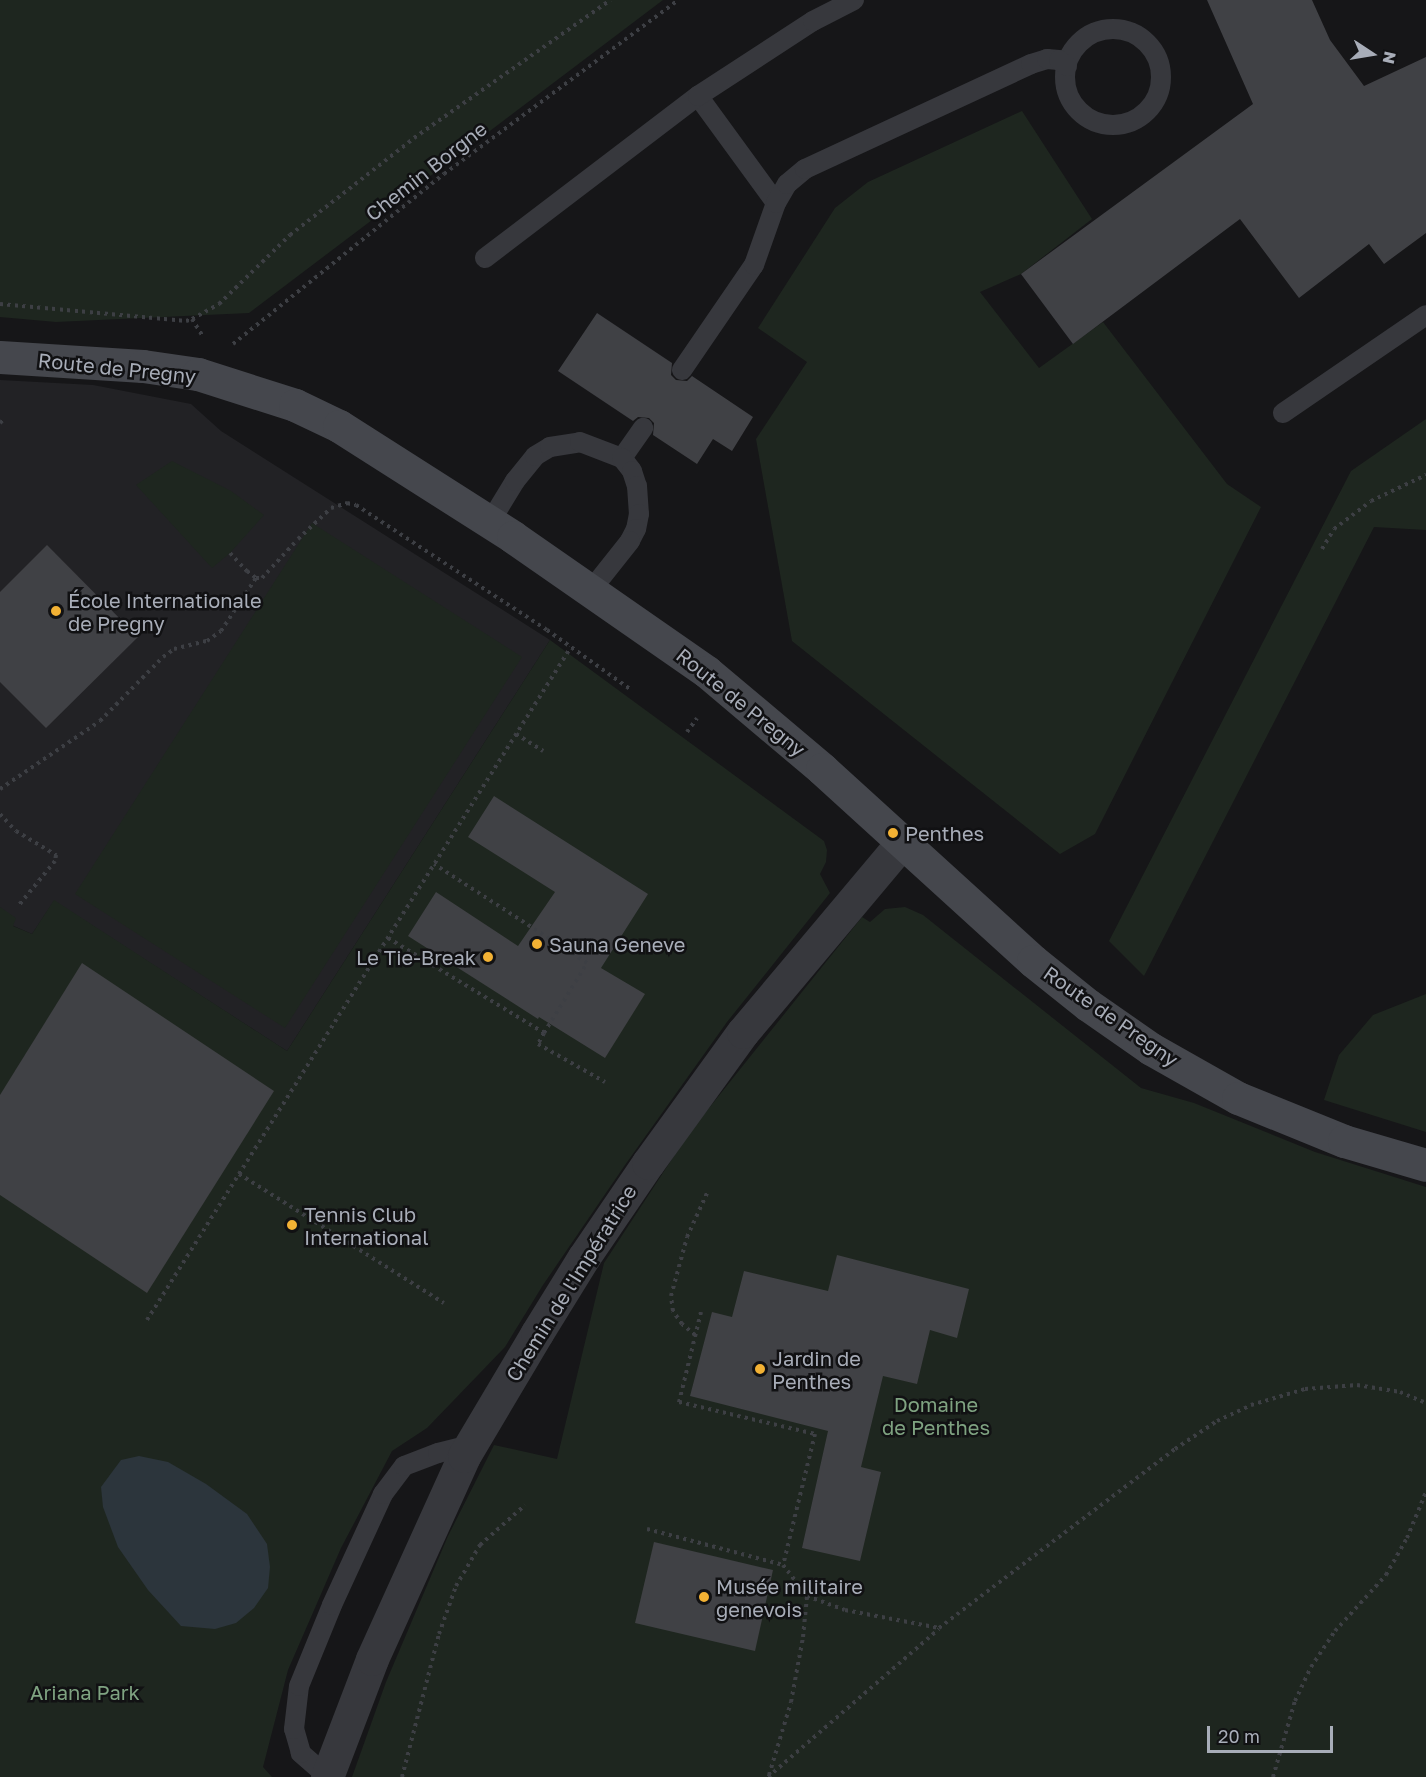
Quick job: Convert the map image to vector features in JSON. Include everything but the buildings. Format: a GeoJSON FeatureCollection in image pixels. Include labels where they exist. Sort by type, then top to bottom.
{"type":"FeatureCollection","features":[{"type":"Feature","properties":{"kind":"street","name":"Route de Pregny"},"geometry":{"type":"LineString","coordinates":[[0,357],[143,366],[198,374],[296,405],[339,426],[591,589],[759,714],[903,841],[1033,961],[1088,1005],[1151,1049],[1238,1098],[1344,1141],[1426,1165]]}},
{"type":"Feature","properties":{"kind":"street","name":"Chemin de l'Impératrice"},"geometry":{"type":"LineString","coordinates":[[327,1776],[372,1659],[471,1445],[584,1257],[655,1153],[743,1032],[903,841]]}},
{"type":"Feature","properties":{"kind":"lane"},"geometry":{"type":"LineString","coordinates":[[485,258],[698,96],[813,21],[854,0]]}},
{"type":"Feature","properties":{"kind":"lane"},"geometry":{"type":"LineString","coordinates":[[1108,29],[1131,32],[1144,39],[1154,51],[1160,65],[1158,95],[1149,110],[1136,120],[1120,125],[1103,124],[1088,119],[1076,108],[1067,93],[1064,76],[1067,66],[1075,46],[1086,37],[1108,29]]}},
{"type":"Feature","properties":{"kind":"lane"},"geometry":{"type":"LineString","coordinates":[[682,370],[754,265],[776,203],[788,184],[805,169],[1031,64],[1047,59],[1059,60],[1067,66]]}},
{"type":"Feature","properties":{"kind":"lane"},"geometry":{"type":"LineString","coordinates":[[698,96],[776,203]]}},
{"type":"Feature","properties":{"kind":"lane"},"geometry":{"type":"LineString","coordinates":[[1283,413],[1426,315]]}},
{"type":"Feature","properties":{"kind":"lane"},"geometry":{"type":"LineString","coordinates":[[622,458],[643,428]]}},
{"type":"Feature","properties":{"kind":"lane"},"geometry":{"type":"LineString","coordinates":[[490,522],[515,481],[535,456],[550,447],[580,442],[622,458],[632,471],[637,486],[639,514],[636,529],[630,541],[591,589]]}},
{"type":"Feature","properties":{"kind":"lane"},"geometry":{"type":"LineString","coordinates":[[327,1776],[302,1752],[294,1729],[299,1686],[332,1605],[383,1494],[404,1466],[438,1453],[471,1445]]}},
{"type":"Feature","properties":{"kind":"path"},"geometry":{"type":"LineString","coordinates":[[0,304],[186,321],[192,319],[219,304],[290,235],[414,138],[610,0]]}},
{"type":"Feature","properties":{"kind":"path","name":"Chemin Borgne"},"geometry":{"type":"LineString","coordinates":[[198,374],[444,174],[678,0]]}},
{"type":"Feature","properties":{"kind":"path"},"geometry":{"type":"LineString","coordinates":[[1322,549],[1334,529],[1371,501],[1426,475]]}},
{"type":"Feature","properties":{"kind":"path"},"geometry":{"type":"LineString","coordinates":[[0,789],[100,721],[163,657],[174,649],[207,641],[221,631],[256,579],[262,578],[331,508],[347,503],[356,504],[630,688]]}},
{"type":"Feature","properties":{"kind":"path"},"geometry":{"type":"LineString","coordinates":[[230,553],[256,579]]}},
{"type":"Feature","properties":{"kind":"path"},"geometry":{"type":"LineString","coordinates":[[147,1320],[572,647]]}},
{"type":"Feature","properties":{"kind":"path"},"geometry":{"type":"LineString","coordinates":[[687,732],[697,718]]}},
{"type":"Feature","properties":{"kind":"path"},"geometry":{"type":"LineString","coordinates":[[516,734],[543,751]]}},
{"type":"Feature","properties":{"kind":"path"},"geometry":{"type":"LineString","coordinates":[[0,814],[16,831],[56,855],[55,861],[19,905]]}},
{"type":"Feature","properties":{"kind":"path"},"geometry":{"type":"LineString","coordinates":[[434,864],[587,963],[538,1044],[604,1082]]}},
{"type":"Feature","properties":{"kind":"path"},"geometry":{"type":"LineString","coordinates":[[388,938],[544,1033]]}},
{"type":"Feature","properties":{"kind":"path"},"geometry":{"type":"LineString","coordinates":[[239,1173],[444,1303]]}},
{"type":"Feature","properties":{"kind":"path"},"geometry":{"type":"LineString","coordinates":[[695,1335],[681,1324],[673,1311],[671,1296],[687,1237],[708,1191]]}},
{"type":"Feature","properties":{"kind":"path"},"geometry":{"type":"LineString","coordinates":[[700,1312],[679,1402],[815,1434],[783,1565]]}},
{"type":"Feature","properties":{"kind":"path"},"geometry":{"type":"LineString","coordinates":[[768,1776],[939,1628],[1175,1449],[1217,1421],[1251,1405],[1305,1389],[1357,1385],[1400,1392],[1426,1403]]}},
{"type":"Feature","properties":{"kind":"path"},"geometry":{"type":"LineString","coordinates":[[1273,1777],[1295,1701],[1311,1666],[1335,1631],[1386,1575],[1407,1538],[1426,1492]]}},
{"type":"Feature","properties":{"kind":"path"},"geometry":{"type":"LineString","coordinates":[[402,1777],[439,1634],[460,1578],[480,1545],[525,1505]]}},
{"type":"Feature","properties":{"kind":"path"},"geometry":{"type":"LineString","coordinates":[[647,1529],[783,1565],[807,1596],[845,1610],[939,1628]]}},
{"type":"Feature","properties":{"kind":"path"},"geometry":{"type":"LineString","coordinates":[[768,1776],[791,1702],[803,1637],[807,1596]]}},
{"type":"Feature","properties":{"kind":"shaded area"},"geometry":{"type":"Polygon","coordinates":[[[0,380],[93,385],[191,404],[221,431],[550,640],[287,1051],[54,901],[32,934],[0,920],[0,380]]]}},
{"type":"Feature","properties":{"kind":"shaded area"},"geometry":{"type":"Polygon","coordinates":[[[139,1456],[168,1462],[206,1484],[247,1514],[267,1544],[270,1567],[268,1588],[254,1608],[236,1623],[215,1629],[181,1626],[148,1590],[118,1547],[103,1507],[101,1487],[121,1460],[139,1456]]]}},
{"type":"Feature","properties":{"kind":"green space"},"geometry":{"type":"Polygon","coordinates":[[[0,0],[663,0],[249,313],[56,322],[0,317],[0,0]]]}},
{"type":"Feature","properties":{"kind":"green space"},"geometry":{"type":"Polygon","coordinates":[[[1022,111],[1092,219],[1021,274],[980,292],[1039,368],[1103,322],[1227,484],[1261,507],[1095,834],[1060,854],[792,641],[756,439],[807,362],[758,328],[835,208],[868,182],[1022,111]]]}},
{"type":"Feature","properties":{"kind":"green space"},"geometry":{"type":"Polygon","coordinates":[[[1426,419],[1426,530],[1374,527],[1144,976],[1109,941],[1351,471],[1426,419]]]}},
{"type":"Feature","properties":{"kind":"green space"},"geometry":{"type":"Polygon","coordinates":[[[172,461],[231,491],[264,515],[230,553],[212,568],[136,485],[172,461]]]}},
{"type":"Feature","properties":{"kind":"green space"},"geometry":{"type":"Polygon","coordinates":[[[312,523],[522,657],[285,1028],[75,894],[312,523]]]}},
{"type":"Feature","properties":{"kind":"green space","name":"Tennis Club International"},"geometry":{"type":"Polygon","coordinates":[[[550,640],[824,841],[827,850],[826,862],[820,874],[830,893],[727,1022],[543,1285],[505,1347],[427,1428],[392,1451],[341,1548],[288,1670],[263,1767],[272,1777],[0,1777],[0,907],[16,918],[13,926],[32,934],[54,900],[287,1051],[550,640]]]}},
{"type":"Feature","properties":{"kind":"green space","name":"Domaine de Penthes"},"geometry":{"type":"Polygon","coordinates":[[[905,907],[923,915],[1141,1088],[1194,1103],[1315,1152],[1426,1187],[1426,1777],[352,1777],[386,1682],[448,1536],[494,1445],[557,1459],[604,1263],[689,1133],[862,917],[870,922],[885,909],[905,907]]]}},
{"type":"Feature","properties":{"kind":"green space"},"geometry":{"type":"Polygon","coordinates":[[[1426,994],[1426,1132],[1324,1100],[1339,1055],[1373,1015],[1426,994]]]}},
{"type":"Feature","properties":{"kind":"place","name":"École Internationale de Pregny"},"geometry":{"type":"Point","coordinates":[56,611]}},
{"type":"Feature","properties":{"kind":"place","name":"Penthes"},"geometry":{"type":"Point","coordinates":[893,833]}},
{"type":"Feature","properties":{"kind":"place","name":"Sauna Geneve"},"geometry":{"type":"Point","coordinates":[537,944]}},
{"type":"Feature","properties":{"kind":"place","name":"Le Tie-Break"},"geometry":{"type":"Point","coordinates":[488,957]}},
{"type":"Feature","properties":{"kind":"place","name":"Tennis Club International"},"geometry":{"type":"Point","coordinates":[292,1225]}},
{"type":"Feature","properties":{"kind":"place","name":"Jardin de Penthes"},"geometry":{"type":"Point","coordinates":[760,1369]}},
{"type":"Feature","properties":{"kind":"place","name":"Musée militaire genevois"},"geometry":{"type":"Point","coordinates":[704,1597]}},
{"type":"Feature","properties":{"kind":"park label","name":"Ariana Park"},"geometry":{"type":"Point","coordinates":[85,1692]}}]}
